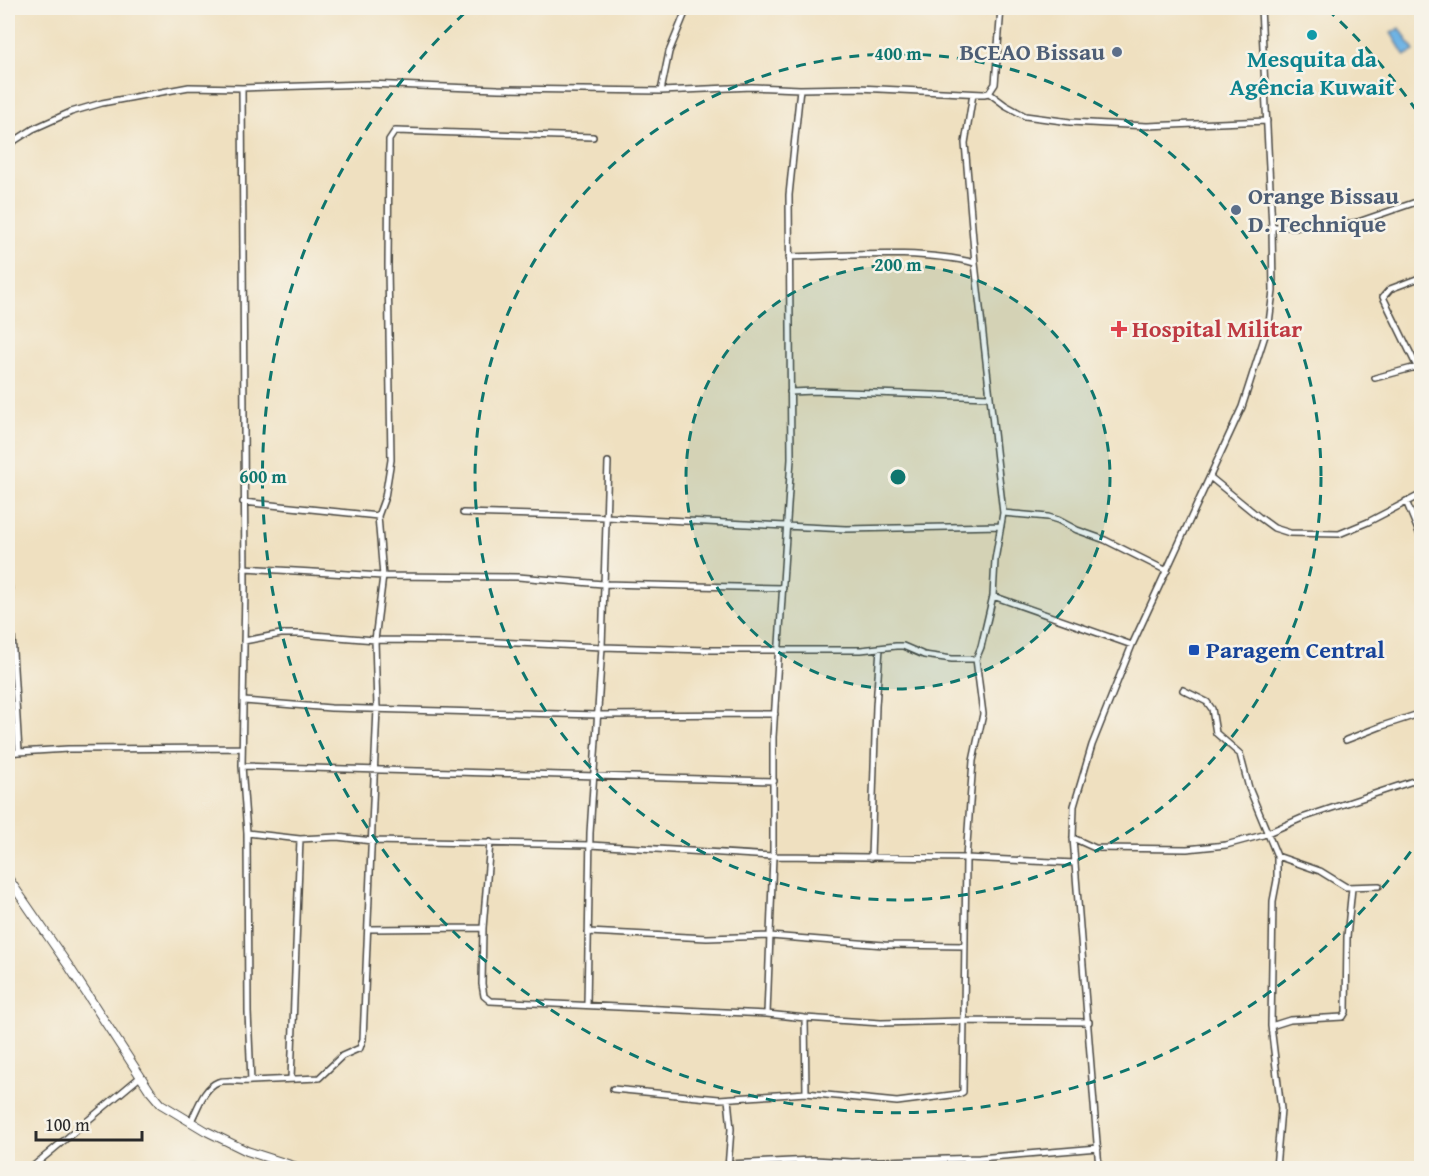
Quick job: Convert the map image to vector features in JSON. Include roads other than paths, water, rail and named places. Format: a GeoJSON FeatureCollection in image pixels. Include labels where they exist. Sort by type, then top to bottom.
{"type":"FeatureCollection","features":[{"type":"Feature","properties":{"kind":"street"},"geometry":{"type":"LineString","coordinates":[[661,91],[669,52],[687,8]]}},
{"type":"Feature","properties":{"kind":"street"},"geometry":{"type":"LineString","coordinates":[[989,93],[995,84],[1001,8]]}},
{"type":"Feature","properties":{"kind":"street"},"geometry":{"type":"LineString","coordinates":[[1100,1168],[1073,838],[1074,806],[1092,745],[1132,645],[1242,407],[1269,323],[1273,291],[1272,227],[1261,8]]}},
{"type":"Feature","properties":{"kind":"street"},"geometry":{"type":"LineString","coordinates":[[8,145],[52,119],[90,106],[189,87],[242,88],[367,84],[498,89],[661,91],[752,87],[858,88],[989,93],[1025,116],[1061,121],[1147,126],[1267,121]]}},
{"type":"Feature","properties":{"kind":"street"},"geometry":{"type":"LineString","coordinates":[[242,88],[244,432],[242,766],[247,833],[248,1012],[251,1081]]}},
{"type":"Feature","properties":{"kind":"street"},"geometry":{"type":"LineString","coordinates":[[767,1014],[775,714],[791,459],[789,195],[800,89]]}},
{"type":"Feature","properties":{"kind":"street"},"geometry":{"type":"LineString","coordinates":[[614,1089],[728,1099],[806,1093],[897,1102],[963,1092],[965,1085],[963,1021],[966,858],[973,760],[983,714],[976,659],[993,596],[995,560],[1004,513],[975,263],[965,143],[973,94]]}},
{"type":"Feature","properties":{"kind":"street"},"geometry":{"type":"LineString","coordinates":[[191,1121],[207,1091],[213,1085],[224,1081],[322,1077],[342,1056],[357,1050],[362,1045],[375,771],[377,708],[375,640],[383,576],[378,516],[385,497],[391,460],[389,140],[395,131],[593,137]]}},
{"type":"Feature","properties":{"kind":"street"},"geometry":{"type":"LineString","coordinates":[[1272,227],[1334,226],[1358,222],[1422,200]]}},
{"type":"Feature","properties":{"kind":"street"},"geometry":{"type":"LineString","coordinates":[[789,257],[884,255],[954,258],[975,263]]}},
{"type":"Feature","properties":{"kind":"street"},"geometry":{"type":"LineString","coordinates":[[1422,277],[1390,289],[1383,297],[1422,377]]}},
{"type":"Feature","properties":{"kind":"street"},"geometry":{"type":"LineString","coordinates":[[1375,378],[1416,367]]}},
{"type":"Feature","properties":{"kind":"street"},"geometry":{"type":"LineString","coordinates":[[790,392],[990,397]]}},
{"type":"Feature","properties":{"kind":"street"},"geometry":{"type":"LineString","coordinates":[[587,1005],[590,845],[602,647],[608,462]]}},
{"type":"Feature","properties":{"kind":"street"},"geometry":{"type":"LineString","coordinates":[[1210,477],[1274,528],[1290,533],[1339,534],[1422,494]]}},
{"type":"Feature","properties":{"kind":"street"},"geometry":{"type":"LineString","coordinates":[[1406,501],[1422,540]]}},
{"type":"Feature","properties":{"kind":"street"},"geometry":{"type":"LineString","coordinates":[[243,502],[378,516]]}},
{"type":"Feature","properties":{"kind":"street"},"geometry":{"type":"LineString","coordinates":[[463,513],[877,529],[1001,526]]}},
{"type":"Feature","properties":{"kind":"street"},"geometry":{"type":"LineString","coordinates":[[1004,513],[1058,520],[1105,540],[1167,571]]}},
{"type":"Feature","properties":{"kind":"street"},"geometry":{"type":"LineString","coordinates":[[8,568],[19,752]]}},
{"type":"Feature","properties":{"kind":"street"},"geometry":{"type":"LineString","coordinates":[[244,568],[383,576],[518,577],[603,584],[783,588]]}},
{"type":"Feature","properties":{"kind":"street"},"geometry":{"type":"LineString","coordinates":[[993,596],[1132,645]]}},
{"type":"Feature","properties":{"kind":"street"},"geometry":{"type":"LineString","coordinates":[[244,641],[280,634],[301,634],[375,640],[780,651],[903,646],[924,655],[952,659],[976,659]]}},
{"type":"Feature","properties":{"kind":"street"},"geometry":{"type":"LineString","coordinates":[[871,858],[880,648]]}},
{"type":"Feature","properties":{"kind":"street"},"geometry":{"type":"LineString","coordinates":[[1183,690],[1207,702],[1212,709],[1216,733],[1240,754],[1249,788],[1277,856],[1278,874],[1273,901],[1271,1026],[1281,1109],[1276,1168]]}},
{"type":"Feature","properties":{"kind":"street"},"geometry":{"type":"LineString","coordinates":[[244,701],[332,708],[598,715],[775,714]]}},
{"type":"Feature","properties":{"kind":"street"},"geometry":{"type":"LineString","coordinates":[[1346,740],[1422,713]]}},
{"type":"Feature","properties":{"kind":"street"},"geometry":{"type":"LineString","coordinates":[[8,753],[68,749],[242,748]]}},
{"type":"Feature","properties":{"kind":"street"},"geometry":{"type":"LineString","coordinates":[[242,766],[774,781]]}},
{"type":"Feature","properties":{"kind":"street"},"geometry":{"type":"LineString","coordinates":[[1073,838],[1095,848],[1187,849],[1226,845],[1422,778]]}},
{"type":"Feature","properties":{"kind":"street"},"geometry":{"type":"LineString","coordinates":[[247,833],[300,839],[337,837],[372,841],[590,845],[773,856],[966,858],[1075,863]]}},
{"type":"Feature","properties":{"kind":"street"},"geometry":{"type":"LineString","coordinates":[[291,1079],[300,839]]}},
{"type":"Feature","properties":{"kind":"street"},"geometry":{"type":"LineString","coordinates":[[490,842],[483,928],[482,984],[486,999],[498,1003],[767,1014],[881,1023],[1089,1022]]}},
{"type":"Feature","properties":{"kind":"street"},"geometry":{"type":"LineString","coordinates":[[1277,856],[1304,864],[1346,887],[1379,886]]}},
{"type":"Feature","properties":{"kind":"street"},"geometry":{"type":"LineString","coordinates":[[8,878],[70,968],[140,1077],[161,1104],[206,1131],[247,1151],[300,1168]]}},
{"type":"Feature","properties":{"kind":"street"},"geometry":{"type":"LineString","coordinates":[[1271,1026],[1290,1020],[1343,1017],[1346,1012],[1347,937],[1352,888]]}},
{"type":"Feature","properties":{"kind":"street"},"geometry":{"type":"LineString","coordinates":[[368,929],[483,928]]}},
{"type":"Feature","properties":{"kind":"street"},"geometry":{"type":"LineString","coordinates":[[588,932],[707,938],[770,936],[884,945],[964,946]]}},
{"type":"Feature","properties":{"kind":"street"},"geometry":{"type":"LineString","coordinates":[[805,1018],[806,1093]]}},
{"type":"Feature","properties":{"kind":"street"},"geometry":{"type":"LineString","coordinates":[[31,1168],[140,1077]]}},
{"type":"Feature","properties":{"kind":"street"},"geometry":{"type":"LineString","coordinates":[[728,1099],[731,1129],[729,1166],[813,1160],[852,1162],[979,1158],[1098,1148]]}},
{"type":"Feature","properties":{"kind":"water"},"geometry":{"type":"Polygon","coordinates":[[[1400,28],[1414,51],[1405,56],[1391,33],[1400,28]]]}},
{"type":"Feature","properties":{"kind":"place","name":"Mesquita da Agência Kuwait"},"geometry":{"type":"Point","coordinates":[1312,35]}},
{"type":"Feature","properties":{"kind":"place","name":"BCEAO Bissau"},"geometry":{"type":"Point","coordinates":[1117,52]}},
{"type":"Feature","properties":{"kind":"place","name":"Orange Bissau D. Technique"},"geometry":{"type":"Point","coordinates":[1236,210]}},
{"type":"Feature","properties":{"kind":"place","name":"Hospital Militar"},"geometry":{"type":"Point","coordinates":[1119,329]}},
{"type":"Feature","properties":{"kind":"place","name":"Paragem Central"},"geometry":{"type":"Point","coordinates":[1194,650]}}]}
